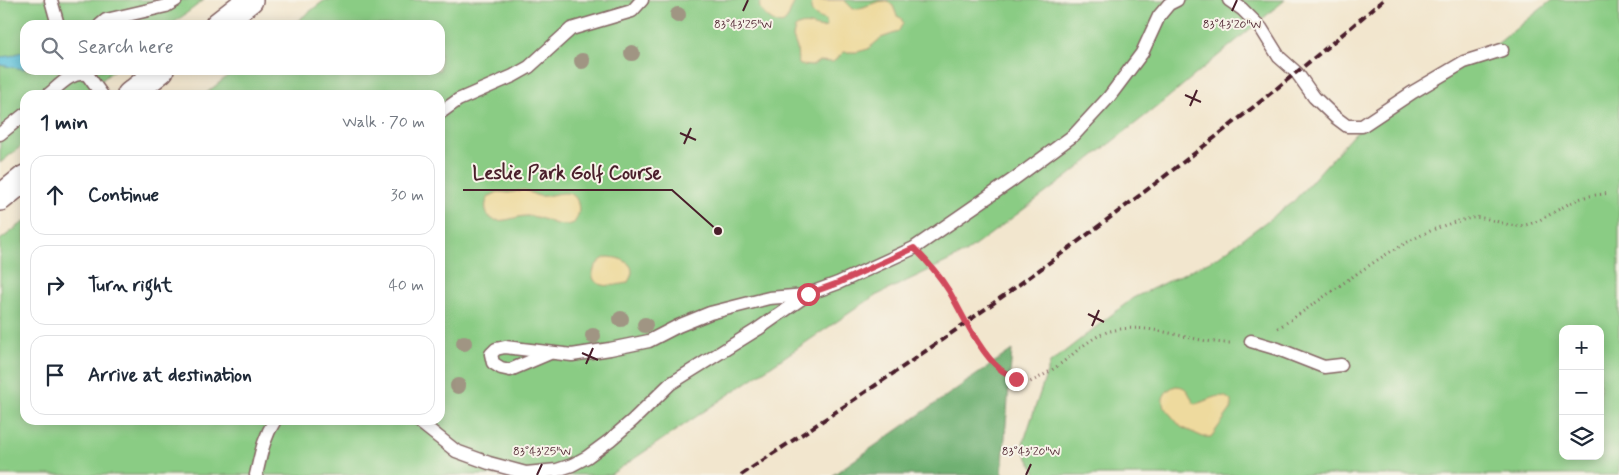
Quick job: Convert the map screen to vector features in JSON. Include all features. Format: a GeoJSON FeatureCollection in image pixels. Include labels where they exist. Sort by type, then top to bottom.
{"type":"FeatureCollection","features":[{"type":"Feature","properties":{"kind":"street"},"geometry":{"type":"LineString","coordinates":[[224,20],[250,0]]}},
{"type":"Feature","properties":{"kind":"street"},"geometry":{"type":"LineString","coordinates":[[136,90],[155,75]]}},
{"type":"Feature","properties":{"kind":"street"},"geometry":{"type":"LineString","coordinates":[[0,198],[20,182]]}},
{"type":"Feature","properties":{"kind":"lane"},"geometry":{"type":"LineString","coordinates":[[51,0],[57,20]]}},
{"type":"Feature","properties":{"kind":"lane"},"geometry":{"type":"LineString","coordinates":[[106,20],[166,6],[176,0]]}},
{"type":"Feature","properties":{"kind":"lane"},"geometry":{"type":"LineString","coordinates":[[445,109],[458,100],[529,67],[571,29],[632,11],[642,0]]}},
{"type":"Feature","properties":{"kind":"lane"},"geometry":{"type":"LineString","coordinates":[[423,425],[456,451],[489,463],[526,473],[557,470],[587,457],[610,440],[670,384],[808,294],[838,283],[914,248],[1074,135],[1109,97],[1142,53],[1159,16],[1169,4],[1177,0]]}},
{"type":"Feature","properties":{"kind":"lane"},"geometry":{"type":"LineString","coordinates":[[1229,0],[1242,9],[1261,28],[1279,57],[1297,73],[1314,96],[1347,126],[1362,126],[1413,92],[1464,62],[1502,50]]}},
{"type":"Feature","properties":{"kind":"lane"},"geometry":{"type":"LineString","coordinates":[[54,90],[76,75]]}},
{"type":"Feature","properties":{"kind":"lane"},"geometry":{"type":"LineString","coordinates":[[88,75],[99,90]]}},
{"type":"Feature","properties":{"kind":"lane"},"geometry":{"type":"LineString","coordinates":[[0,134],[20,118]]}},
{"type":"Feature","properties":{"kind":"lane"},"geometry":{"type":"LineString","coordinates":[[550,353],[572,355],[649,341],[678,326],[710,313],[769,298],[808,294]]}},
{"type":"Feature","properties":{"kind":"lane"},"geometry":{"type":"LineString","coordinates":[[1251,341],[1278,349],[1324,367],[1341,365]]}},
{"type":"Feature","properties":{"kind":"lane"},"geometry":{"type":"LineString","coordinates":[[256,475],[266,434],[272,425]]}},
{"type":"Feature","properties":{"kind":"path"},"geometry":{"type":"LineString","coordinates":[[914,248],[932,267],[948,289],[986,353],[999,368],[1016,379],[1030,382],[1051,371],[1090,341],[1106,333],[1128,328],[1164,331],[1218,343],[1251,341],[1279,328],[1405,243],[1438,229],[1474,218],[1524,226],[1580,198],[1609,193]]}},
{"type":"Feature","properties":{"kind":"green space"},"geometry":{"type":"Polygon","coordinates":[[[0,0],[204,0],[178,20],[20,20],[20,75],[108,75],[90,90],[20,90],[20,147],[0,163],[0,0]]]}},
{"type":"Feature","properties":{"kind":"green space"},"geometry":{"type":"Polygon","coordinates":[[[325,0],[1285,0],[1159,105],[965,253],[873,297],[610,475],[0,475],[0,240],[20,225],[20,425],[445,425],[445,90],[210,90],[229,75],[445,75],[445,20],[299,20],[325,0]]]}},
{"type":"Feature","properties":{"kind":"green space"},"geometry":{"type":"Polygon","coordinates":[[[1552,0],[1619,0],[1619,475],[1037,475],[1022,447],[1050,363],[1133,298],[1218,257],[1294,201],[1354,134],[1492,48],[1552,0]]]}},
{"type":"Feature","properties":{"kind":"green space"},"geometry":{"type":"Polygon","coordinates":[[[1012,350],[1002,475],[833,475],[843,468],[1012,350]]]}},
{"type":"Feature","properties":{"kind":"sand"},"geometry":{"type":"Polygon","coordinates":[[[761,0],[796,0],[787,20],[782,24],[774,22],[763,13],[760,7],[761,0]]]}},
{"type":"Feature","properties":{"kind":"sand"},"geometry":{"type":"Polygon","coordinates":[[[813,0],[844,0],[853,9],[887,1],[893,6],[897,16],[901,18],[903,23],[898,32],[881,38],[868,49],[857,52],[844,52],[833,62],[819,61],[812,66],[800,65],[793,37],[795,28],[803,24],[822,28],[827,25],[826,20],[815,16],[813,13],[811,4],[813,0]]]}},
{"type":"Feature","properties":{"kind":"sand"},"geometry":{"type":"Polygon","coordinates":[[[524,190],[539,196],[562,193],[572,195],[576,198],[578,204],[578,216],[574,223],[562,225],[528,216],[498,220],[488,216],[486,204],[490,196],[498,192],[509,193],[524,190]]]}},
{"type":"Feature","properties":{"kind":"sand"},"geometry":{"type":"Polygon","coordinates":[[[608,257],[620,259],[629,264],[632,272],[627,283],[606,286],[597,283],[594,279],[593,275],[596,266],[608,257]]]}},
{"type":"Feature","properties":{"kind":"sand"},"geometry":{"type":"Polygon","coordinates":[[[1176,386],[1186,390],[1194,404],[1218,396],[1231,401],[1231,409],[1211,437],[1203,437],[1181,427],[1164,407],[1163,400],[1165,394],[1176,386]]]}},
{"type":"Feature","properties":{"kind":"water"},"geometry":{"type":"Polygon","coordinates":[[[20,52],[20,68],[0,65],[0,57],[20,52]]]}},
{"type":"Feature","properties":{"kind":"railway"},"geometry":{"type":"LineString","coordinates":[[741,475],[911,361],[1074,245],[1231,125],[1383,0]]}},
{"type":"Feature","properties":{"kind":"place","name":"Leslie Park Golf Course"},"geometry":{"type":"Point","coordinates":[718,231]}},
{"type":"Feature","properties":{"kind":"route"},"geometry":{"type":"LineString","coordinates":[[808,294],[838,283],[914,248],[932,267],[948,289],[986,353],[999,368],[1016,379]]}}]}
